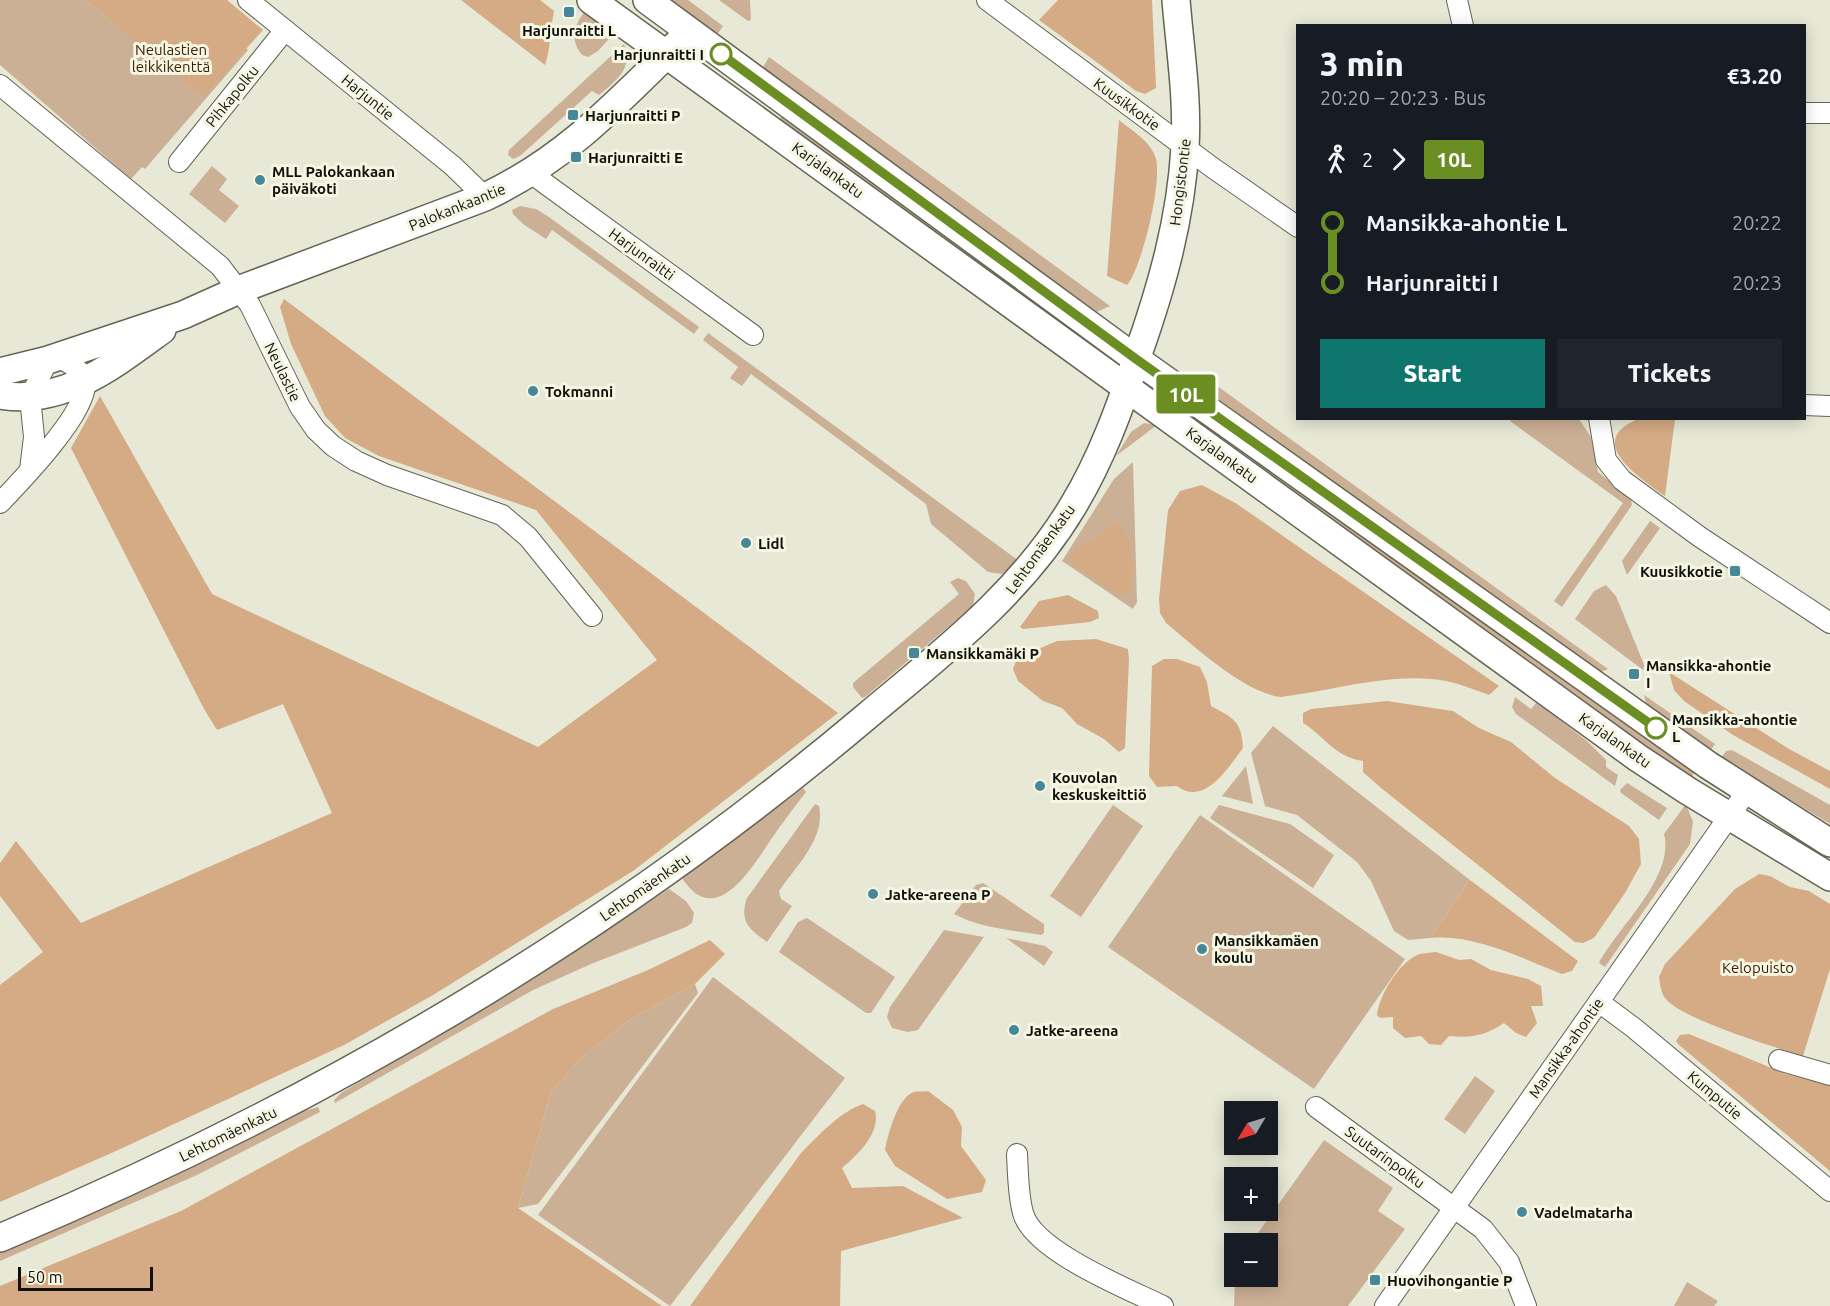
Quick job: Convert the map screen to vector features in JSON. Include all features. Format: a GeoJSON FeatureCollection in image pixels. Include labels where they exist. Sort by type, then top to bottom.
{"type":"FeatureCollection","features":[{"type":"Feature","properties":{"kind":"main road","name":"Karjalankatu"},"geometry":{"type":"LineString","coordinates":[[591,0],[1620,744],[1730,817],[1830,877]]}},
{"type":"Feature","properties":{"kind":"main road","name":"Karjalankatu"},"geometry":{"type":"LineString","coordinates":[[647,0],[1136,359],[1747,791],[1830,843]]}},
{"type":"Feature","properties":{"kind":"main road","name":"Hongistontie"},"geometry":{"type":"LineString","coordinates":[[1136,359],[1169,257],[1185,146],[1185,99],[1176,0]]}},
{"type":"Feature","properties":{"kind":"main road","name":"Palokankaantie"},"geometry":{"type":"LineString","coordinates":[[0,372],[52,358],[183,315],[241,289],[485,197],[532,174],[590,128],[690,32]]}},
{"type":"Feature","properties":{"kind":"main road","name":"Palokankaantie"},"geometry":{"type":"LineString","coordinates":[[0,395],[30,397],[85,383],[183,315]]}},
{"type":"Feature","properties":{"kind":"main road","name":"Lehtomäenkatu"},"geometry":{"type":"LineString","coordinates":[[0,1238],[161,1167],[310,1093],[404,1042],[548,953],[725,830],[856,726],[1004,598],[1052,537],[1072,507],[1118,416],[1136,359]]}},
{"type":"Feature","properties":{"kind":"street","name":"Harjuntie"},"geometry":{"type":"LineString","coordinates":[[248,0],[453,166],[485,197]]}},
{"type":"Feature","properties":{"kind":"street","name":"Kuusikkotie"},"geometry":{"type":"LineString","coordinates":[[987,0],[1296,226]]}},
{"type":"Feature","properties":{"kind":"street"},"geometry":{"type":"LineString","coordinates":[[1456,0],[1462,24]]}},
{"type":"Feature","properties":{"kind":"street","name":"Pihkapolku"},"geometry":{"type":"LineString","coordinates":[[179,162],[285,30]]}},
{"type":"Feature","properties":{"kind":"street","name":"Neulastie"},"geometry":{"type":"LineString","coordinates":[[0,85],[220,266],[241,289],[286,381],[316,430],[356,461],[502,515],[528,537],[591,616]]}},
{"type":"Feature","properties":{"kind":"street"},"geometry":{"type":"LineString","coordinates":[[1806,113],[1830,113]]}},
{"type":"Feature","properties":{"kind":"street","name":"Harjunraitti"},"geometry":{"type":"LineString","coordinates":[[532,174],[753,335]]}},
{"type":"Feature","properties":{"kind":"street"},"geometry":{"type":"LineString","coordinates":[[0,503],[30,470],[71,418],[83,397],[85,383],[73,365],[52,358],[30,397],[34,437],[30,470]]}},
{"type":"Feature","properties":{"kind":"street"},"geometry":{"type":"LineString","coordinates":[[1806,405],[1830,406]]}},
{"type":"Feature","properties":{"kind":"street"},"geometry":{"type":"LineString","coordinates":[[1599,420],[1606,459],[1622,480],[1700,537],[1830,623]]}},
{"type":"Feature","properties":{"kind":"street","name":"Mansikka-ahontie"},"geometry":{"type":"LineString","coordinates":[[1385,1306],[1747,791]]}},
{"type":"Feature","properties":{"kind":"street","name":"Kumputie"},"geometry":{"type":"LineString","coordinates":[[1599,1002],[1634,1028],[1830,1191]]}},
{"type":"Feature","properties":{"kind":"street"},"geometry":{"type":"LineString","coordinates":[[1779,1060],[1830,1075]]}},
{"type":"Feature","properties":{"kind":"street","name":"Suutarinpolku"},"geometry":{"type":"LineString","coordinates":[[1316,1107],[1483,1229],[1503,1252],[1526,1306]]}},
{"type":"Feature","properties":{"kind":"street"},"geometry":{"type":"LineString","coordinates":[[1017,1154],[1023,1215],[1031,1229],[1045,1244],[1065,1257],[1163,1306]]}},
{"type":"Feature","properties":{"kind":"green space","name":"Neulastien leikkikenttä"},"geometry":{"type":"Polygon","coordinates":[[[0,0],[85,0],[123,31],[192,0],[248,50],[145,169],[142,167],[131,179],[0,65],[0,0]]]}},
{"type":"Feature","properties":{"kind":"green space","name":"Neulastien leikkikenttä"},"geometry":{"type":"Polygon","coordinates":[[[85,0],[227,0],[263,30],[203,97],[85,0]]]}},
{"type":"Feature","properties":{"kind":"green space"},"geometry":{"type":"Polygon","coordinates":[[[461,0],[540,0],[554,11],[545,65],[461,0]]]}},
{"type":"Feature","properties":{"kind":"green space"},"geometry":{"type":"Polygon","coordinates":[[[668,0],[688,0],[723,26],[716,36],[668,0]]]}},
{"type":"Feature","properties":{"kind":"green space"},"geometry":{"type":"Polygon","coordinates":[[[719,0],[750,0],[751,20],[748,21],[719,0]]]}},
{"type":"Feature","properties":{"kind":"green space"},"geometry":{"type":"Polygon","coordinates":[[[1058,0],[1152,0],[1156,88],[1145,94],[1136,91],[1039,20],[1058,0]]]}},
{"type":"Feature","properties":{"kind":"green space"},"geometry":{"type":"Polygon","coordinates":[[[586,10],[616,31],[598,51],[588,57],[582,55],[574,38],[578,21],[586,10]]]}},
{"type":"Feature","properties":{"kind":"green space"},"geometry":{"type":"Polygon","coordinates":[[[624,44],[627,60],[617,79],[599,95],[592,91],[520,156],[513,159],[508,155],[509,150],[624,44]]]}},
{"type":"Feature","properties":{"kind":"green space"},"geometry":{"type":"Polygon","coordinates":[[[769,57],[1110,306],[1097,312],[762,69],[769,57]]]}},
{"type":"Feature","properties":{"kind":"green space"},"geometry":{"type":"Polygon","coordinates":[[[781,117],[845,156],[1013,282],[977,263],[779,121],[781,117]]]}},
{"type":"Feature","properties":{"kind":"green space"},"geometry":{"type":"Polygon","coordinates":[[[1119,120],[1149,145],[1155,156],[1157,167],[1154,201],[1145,242],[1127,285],[1107,276],[1119,120]]]}},
{"type":"Feature","properties":{"kind":"green space"},"geometry":{"type":"Polygon","coordinates":[[[212,166],[227,179],[219,190],[239,206],[225,223],[189,194],[212,166]]]}},
{"type":"Feature","properties":{"kind":"green space"},"geometry":{"type":"Polygon","coordinates":[[[520,206],[536,209],[549,217],[699,327],[694,334],[552,230],[546,239],[523,224],[512,210],[520,206]]]}},
{"type":"Feature","properties":{"kind":"green space"},"geometry":{"type":"Polygon","coordinates":[[[284,299],[838,713],[633,871],[433,995],[344,1045],[0,1202],[0,985],[43,952],[0,896],[0,863],[16,841],[81,923],[332,813],[283,704],[217,730],[204,709],[71,448],[100,396],[212,594],[538,747],[657,660],[536,510],[379,456],[345,438],[325,416],[291,344],[280,307],[284,299]]]}},
{"type":"Feature","properties":{"kind":"green space"},"geometry":{"type":"Polygon","coordinates":[[[708,333],[1019,561],[1002,574],[988,572],[931,524],[926,504],[751,374],[742,386],[730,378],[738,367],[703,340],[708,333]]]}},
{"type":"Feature","properties":{"kind":"green space"},"geometry":{"type":"Polygon","coordinates":[[[1209,380],[1608,669],[1596,674],[1202,387],[1209,380]]]}},
{"type":"Feature","properties":{"kind":"green space"},"geometry":{"type":"Polygon","coordinates":[[[1580,420],[1591,437],[1598,472],[1631,499],[1632,505],[1562,607],[1554,601],[1623,503],[1510,421],[1580,420]]]}},
{"type":"Feature","properties":{"kind":"green space"},"geometry":{"type":"Polygon","coordinates":[[[1637,420],[1675,420],[1665,496],[1642,479],[1621,458],[1616,448],[1616,437],[1624,427],[1637,420]]]}},
{"type":"Feature","properties":{"kind":"green space"},"geometry":{"type":"Polygon","coordinates":[[[1144,423],[1157,425],[1116,456],[1131,432],[1144,423]]]}},
{"type":"Feature","properties":{"kind":"green space"},"geometry":{"type":"Polygon","coordinates":[[[1254,460],[1697,769],[1690,779],[1250,464],[1254,460]]]}},
{"type":"Feature","properties":{"kind":"green space"},"geometry":{"type":"Polygon","coordinates":[[[1133,462],[1137,602],[1133,609],[1062,561],[1114,479],[1133,462]]]}},
{"type":"Feature","properties":{"kind":"green space"},"geometry":{"type":"Polygon","coordinates":[[[1202,485],[1237,504],[1499,686],[1489,695],[1438,680],[1412,678],[1356,684],[1281,697],[1252,687],[1221,668],[1166,623],[1160,613],[1159,599],[1168,510],[1180,491],[1202,485]]]}},
{"type":"Feature","properties":{"kind":"green space"},"geometry":{"type":"Polygon","coordinates":[[[1650,521],[1660,528],[1627,575],[1622,561],[1650,521]]]}},
{"type":"Feature","properties":{"kind":"green space"},"geometry":{"type":"Polygon","coordinates":[[[1115,523],[1126,532],[1129,540],[1133,584],[1126,594],[1119,594],[1075,567],[1071,557],[1074,549],[1093,540],[1115,523]]]}},
{"type":"Feature","properties":{"kind":"green space"},"geometry":{"type":"Polygon","coordinates":[[[958,578],[966,581],[975,594],[973,606],[862,698],[853,687],[853,683],[959,594],[950,582],[958,578]]]}},
{"type":"Feature","properties":{"kind":"green space"},"geometry":{"type":"Polygon","coordinates":[[[1606,585],[1616,596],[1645,667],[1643,670],[1575,619],[1594,591],[1606,585]]]}},
{"type":"Feature","properties":{"kind":"green space"},"geometry":{"type":"Polygon","coordinates":[[[1068,595],[1098,611],[1099,618],[1090,622],[1023,629],[1020,627],[1039,601],[1068,595]]]}},
{"type":"Feature","properties":{"kind":"green space"},"geometry":{"type":"Polygon","coordinates":[[[1096,639],[1128,649],[1125,748],[1119,752],[1104,739],[1077,724],[1062,708],[1043,701],[1018,681],[1013,669],[1017,658],[1057,641],[1096,639]]]}},
{"type":"Feature","properties":{"kind":"green space"},"geometry":{"type":"Polygon","coordinates":[[[1164,659],[1177,659],[1200,667],[1207,682],[1211,706],[1231,717],[1241,732],[1243,748],[1223,774],[1206,788],[1197,792],[1187,791],[1177,786],[1157,787],[1149,776],[1152,666],[1164,659]]]}},
{"type":"Feature","properties":{"kind":"green space"},"geometry":{"type":"Polygon","coordinates":[[[1669,672],[1789,749],[1830,771],[1830,789],[1733,735],[1684,701],[1674,690],[1669,672]]]}},
{"type":"Feature","properties":{"kind":"green space"},"geometry":{"type":"Polygon","coordinates":[[[1644,695],[1715,744],[1710,751],[1648,710],[1644,695]]]}},
{"type":"Feature","properties":{"kind":"green space"},"geometry":{"type":"Polygon","coordinates":[[[1515,697],[1531,709],[1537,702],[1588,742],[1606,760],[1606,767],[1618,775],[1615,786],[1516,714],[1512,707],[1515,697]]]}},
{"type":"Feature","properties":{"kind":"green space"},"geometry":{"type":"Polygon","coordinates":[[[1387,701],[1453,711],[1479,728],[1511,742],[1555,778],[1629,826],[1639,839],[1641,864],[1625,893],[1594,938],[1583,943],[1575,942],[1381,788],[1363,772],[1363,761],[1337,751],[1303,723],[1303,713],[1311,709],[1387,701]]]}},
{"type":"Feature","properties":{"kind":"green space"},"geometry":{"type":"Polygon","coordinates":[[[1273,726],[1470,880],[1430,938],[1408,940],[1394,931],[1371,881],[1357,862],[1297,815],[1265,806],[1251,753],[1273,726]]]}},
{"type":"Feature","properties":{"kind":"green space"},"geometry":{"type":"Polygon","coordinates":[[[1732,750],[1830,805],[1830,824],[1721,758],[1726,751],[1732,750]]]}},
{"type":"Feature","properties":{"kind":"green space"},"geometry":{"type":"Polygon","coordinates":[[[1246,766],[1253,804],[1222,796],[1246,766]]]}},
{"type":"Feature","properties":{"kind":"green space"},"geometry":{"type":"Polygon","coordinates":[[[1627,783],[1667,808],[1659,820],[1621,793],[1620,790],[1627,783]]]}},
{"type":"Feature","properties":{"kind":"green space"},"geometry":{"type":"Polygon","coordinates":[[[803,788],[806,792],[743,879],[731,889],[719,897],[707,898],[694,892],[682,878],[803,788]]]}},
{"type":"Feature","properties":{"kind":"green space"},"geometry":{"type":"Polygon","coordinates":[[[815,804],[819,806],[820,818],[814,840],[779,891],[781,899],[792,906],[767,942],[747,924],[744,913],[747,898],[815,804]]]}},
{"type":"Feature","properties":{"kind":"green space"},"geometry":{"type":"Polygon","coordinates":[[[1686,804],[1693,822],[1690,844],[1605,967],[1599,963],[1653,884],[1661,867],[1665,850],[1664,834],[1686,804]]]}},
{"type":"Feature","properties":{"kind":"green space"},"geometry":{"type":"Polygon","coordinates":[[[1113,805],[1143,826],[1081,917],[1050,896],[1113,805]]]}},
{"type":"Feature","properties":{"kind":"green space"},"geometry":{"type":"Polygon","coordinates":[[[1219,805],[1290,824],[1334,855],[1313,888],[1210,818],[1219,805]]]}},
{"type":"Feature","properties":{"kind":"green space"},"geometry":{"type":"Polygon","coordinates":[[[1200,815],[1405,959],[1314,1089],[1108,947],[1200,815]]]}},
{"type":"Feature","properties":{"kind":"green space","name":"Kelopuisto"},"geometry":{"type":"Polygon","coordinates":[[[1759,874],[1770,876],[1790,887],[1809,891],[1830,904],[1830,969],[1803,1056],[1709,1024],[1675,1007],[1666,999],[1661,989],[1659,977],[1665,964],[1735,889],[1759,874]]]}},
{"type":"Feature","properties":{"kind":"green space"},"geometry":{"type":"Polygon","coordinates":[[[1470,880],[1578,961],[1572,971],[1562,974],[1481,943],[1430,938],[1470,880]]]}},
{"type":"Feature","properties":{"kind":"green space"},"geometry":{"type":"Polygon","coordinates":[[[983,883],[1044,924],[1044,933],[1041,935],[996,928],[954,914],[976,885],[983,883]]]}},
{"type":"Feature","properties":{"kind":"green space"},"geometry":{"type":"Polygon","coordinates":[[[669,889],[686,901],[694,913],[692,923],[686,927],[591,964],[533,990],[335,1103],[334,1100],[341,1093],[532,980],[669,889]]]}},
{"type":"Feature","properties":{"kind":"green space"},"geometry":{"type":"Polygon","coordinates":[[[807,918],[895,977],[871,1013],[866,1013],[779,952],[798,922],[807,918]]]}},
{"type":"Feature","properties":{"kind":"green space"},"geometry":{"type":"Polygon","coordinates":[[[944,930],[984,937],[918,1030],[908,1032],[892,1028],[887,1017],[890,1007],[944,930]]]}},
{"type":"Feature","properties":{"kind":"green space"},"geometry":{"type":"Polygon","coordinates":[[[1006,938],[1045,946],[1053,952],[1044,966],[1006,938]]]}},
{"type":"Feature","properties":{"kind":"green space"},"geometry":{"type":"Polygon","coordinates":[[[710,940],[725,954],[695,984],[632,1018],[581,1058],[551,1092],[518,1208],[662,1306],[0,1306],[0,1286],[181,1211],[553,1009],[648,970],[710,940]]]}},
{"type":"Feature","properties":{"kind":"green space"},"geometry":{"type":"Polygon","coordinates":[[[1436,952],[1459,960],[1471,959],[1491,970],[1528,979],[1541,986],[1543,1006],[1531,1006],[1537,1023],[1526,1037],[1516,1033],[1504,1023],[1484,1033],[1464,1037],[1449,1036],[1441,1045],[1429,1044],[1421,1036],[1405,1038],[1393,1028],[1393,1017],[1380,1018],[1377,1015],[1381,999],[1397,973],[1417,955],[1436,952]]]}},
{"type":"Feature","properties":{"kind":"green space"},"geometry":{"type":"Polygon","coordinates":[[[713,977],[845,1078],[670,1306],[538,1215],[713,977]]]}},
{"type":"Feature","properties":{"kind":"green space"},"geometry":{"type":"Polygon","coordinates":[[[695,984],[698,993],[538,1204],[518,1208],[551,1092],[581,1058],[632,1018],[695,984]]]}},
{"type":"Feature","properties":{"kind":"green space"},"geometry":{"type":"Polygon","coordinates":[[[1689,1034],[1786,1074],[1830,1085],[1830,1171],[1679,1045],[1676,1041],[1680,1035],[1689,1034]]]}},
{"type":"Feature","properties":{"kind":"green space"},"geometry":{"type":"Polygon","coordinates":[[[1475,1076],[1495,1091],[1465,1134],[1444,1119],[1475,1076]]]}},
{"type":"Feature","properties":{"kind":"green space"},"geometry":{"type":"Polygon","coordinates":[[[928,1091],[953,1110],[962,1127],[961,1146],[986,1180],[982,1192],[947,1199],[895,1166],[885,1150],[894,1118],[903,1101],[914,1092],[928,1091]]]}},
{"type":"Feature","properties":{"kind":"green space"},"geometry":{"type":"Polygon","coordinates":[[[863,1104],[875,1111],[876,1119],[871,1136],[842,1168],[852,1188],[903,1186],[963,1218],[841,1251],[840,1306],[690,1306],[801,1153],[838,1118],[863,1104]]]}},
{"type":"Feature","properties":{"kind":"green space"},"geometry":{"type":"Polygon","coordinates":[[[318,1107],[320,1112],[197,1175],[0,1261],[0,1252],[162,1181],[301,1112],[318,1107]]]}},
{"type":"Feature","properties":{"kind":"green space"},"geometry":{"type":"Polygon","coordinates":[[[1324,1140],[1393,1188],[1378,1211],[1405,1229],[1348,1306],[1234,1306],[1235,1287],[1278,1287],[1278,1233],[1258,1233],[1267,1221],[1278,1221],[1278,1205],[1324,1140]]]}},
{"type":"Feature","properties":{"kind":"green space"},"geometry":{"type":"Polygon","coordinates":[[[1687,1282],[1718,1301],[1714,1306],[1674,1306],[1687,1282]]]}},
{"type":"Feature","properties":{"kind":"bus line","name":"10L"},"geometry":{"type":"LineString","coordinates":[[721,54],[1136,359],[1656,728]]}},
{"type":"Feature","properties":{"kind":"place","name":"Harjunraitti L"},"geometry":{"type":"Point","coordinates":[569,12]}},
{"type":"Feature","properties":{"kind":"place","name":"Harjunraitti I"},"geometry":{"type":"Point","coordinates":[721,54]}},
{"type":"Feature","properties":{"kind":"place","name":"Harjunraitti P"},"geometry":{"type":"Point","coordinates":[573,115]}},
{"type":"Feature","properties":{"kind":"place","name":"Harjunraitti E"},"geometry":{"type":"Point","coordinates":[576,157]}},
{"type":"Feature","properties":{"kind":"place","name":"MLL Palokankaan päiväkoti"},"geometry":{"type":"Point","coordinates":[260,180]}},
{"type":"Feature","properties":{"kind":"place","name":"Tokmanni"},"geometry":{"type":"Point","coordinates":[533,391]}},
{"type":"Feature","properties":{"kind":"place","name":"Lidl"},"geometry":{"type":"Point","coordinates":[746,543]}},
{"type":"Feature","properties":{"kind":"place","name":"Kuusikkotie"},"geometry":{"type":"Point","coordinates":[1735,571]}},
{"type":"Feature","properties":{"kind":"place","name":"Mansikkamäki P"},"geometry":{"type":"Point","coordinates":[914,653]}},
{"type":"Feature","properties":{"kind":"place","name":"Mansikka-ahontie I"},"geometry":{"type":"Point","coordinates":[1634,674]}},
{"type":"Feature","properties":{"kind":"place","name":"Mansikka-ahontie L"},"geometry":{"type":"Point","coordinates":[1656,728]}},
{"type":"Feature","properties":{"kind":"place","name":"Kouvolan keskuskeittiö"},"geometry":{"type":"Point","coordinates":[1040,786]}},
{"type":"Feature","properties":{"kind":"place","name":"Jatke-areena P"},"geometry":{"type":"Point","coordinates":[873,894]}},
{"type":"Feature","properties":{"kind":"place","name":"Mansikkamäen koulu"},"geometry":{"type":"Point","coordinates":[1202,949]}},
{"type":"Feature","properties":{"kind":"place","name":"Jatke-areena"},"geometry":{"type":"Point","coordinates":[1014,1030]}},
{"type":"Feature","properties":{"kind":"place","name":"Vadelmatarha"},"geometry":{"type":"Point","coordinates":[1522,1212]}},
{"type":"Feature","properties":{"kind":"place","name":"Huovihongantie P"},"geometry":{"type":"Point","coordinates":[1375,1280]}}]}
